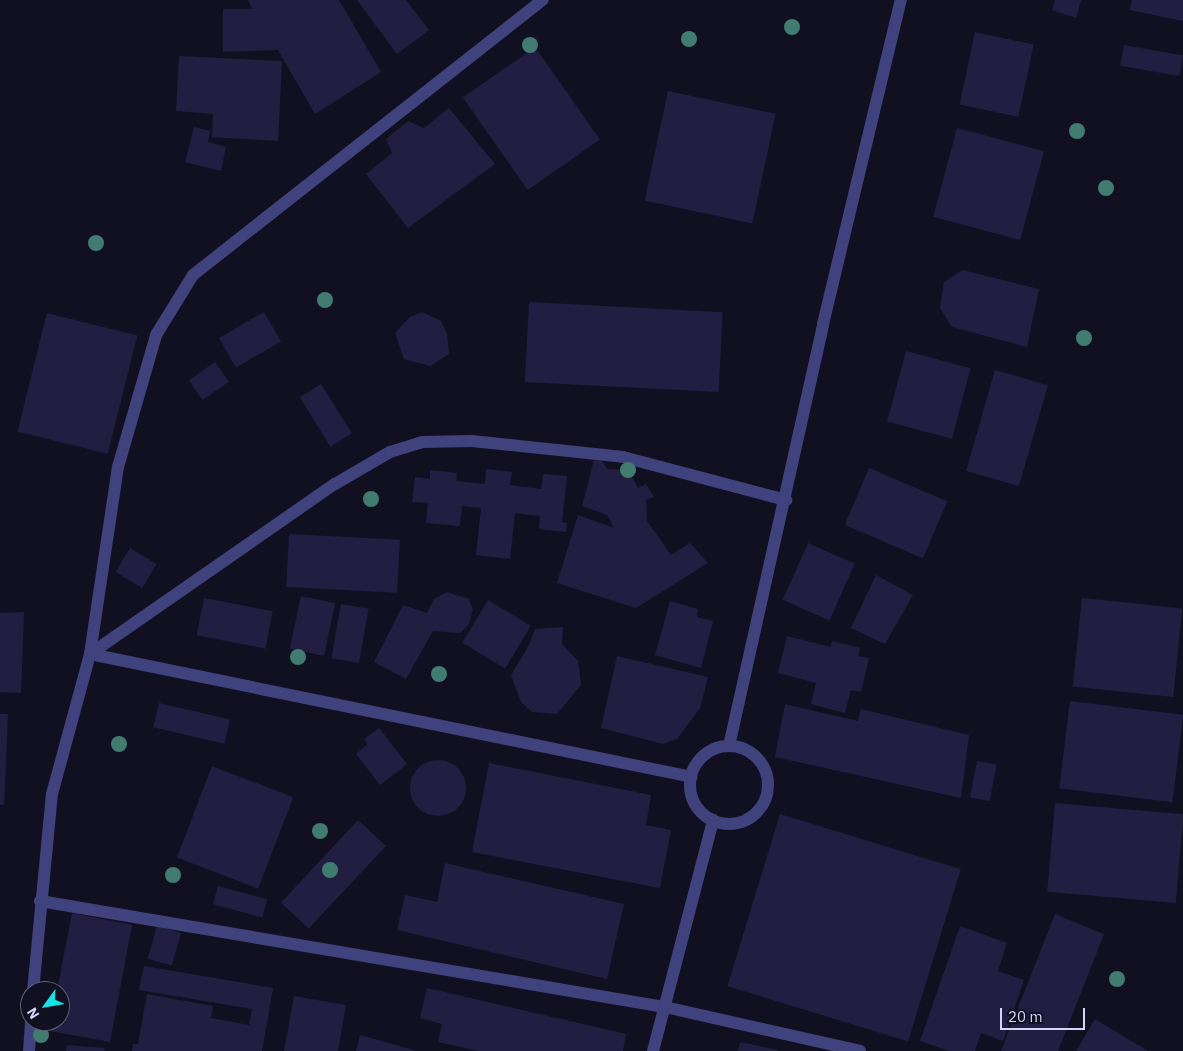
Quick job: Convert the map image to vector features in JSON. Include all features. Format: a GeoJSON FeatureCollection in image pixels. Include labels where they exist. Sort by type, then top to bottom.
{"type":"FeatureCollection","features":[{"type":"Feature","properties":{"kind":"street"},"geometry":{"type":"LineString","coordinates":[[34,981],[40,901],[52,794],[90,654],[118,467],[156,334],[193,275],[543,0]]}},
{"type":"Feature","properties":{"kind":"street"},"geometry":{"type":"LineString","coordinates":[[728,746],[786,500],[822,324],[901,0]]}},
{"type":"Feature","properties":{"kind":"street"},"geometry":{"type":"LineString","coordinates":[[90,654],[335,484],[390,452],[424,442],[472,441],[623,458],[786,500]]}},
{"type":"Feature","properties":{"kind":"street"},"geometry":{"type":"LineString","coordinates":[[90,654],[692,777]]}},
{"type":"Feature","properties":{"kind":"street"},"geometry":{"type":"LineString","coordinates":[[728,746],[742,748],[759,760],[768,779],[768,793],[753,816],[740,822],[713,820],[695,802],[692,777],[696,765],[704,755],[728,746]]}},
{"type":"Feature","properties":{"kind":"street"},"geometry":{"type":"LineString","coordinates":[[652,1051],[713,820]]}},
{"type":"Feature","properties":{"kind":"street"},"geometry":{"type":"LineString","coordinates":[[40,901],[665,1007],[860,1051]]}},
{"type":"Feature","properties":{"kind":"street"},"geometry":{"type":"LineString","coordinates":[[29,1051],[30,1031]]}},
{"type":"Feature","properties":{"kind":"building"},"geometry":{"type":"Polygon","coordinates":[[[248,0],[339,0],[381,72],[315,114],[278,50],[223,52],[223,9],[252,9],[248,0]]]}},
{"type":"Feature","properties":{"kind":"building"},"geometry":{"type":"Polygon","coordinates":[[[357,0],[406,0],[429,30],[397,54],[357,0]]]}},
{"type":"Feature","properties":{"kind":"building"},"geometry":{"type":"Polygon","coordinates":[[[1055,0],[1081,0],[1076,18],[1052,10],[1055,0]]]}},
{"type":"Feature","properties":{"kind":"building"},"geometry":{"type":"Polygon","coordinates":[[[1132,0],[1183,0],[1183,21],[1130,10],[1132,0]]]}},
{"type":"Feature","properties":{"kind":"building"},"geometry":{"type":"Polygon","coordinates":[[[975,32],[1034,44],[1018,117],[960,104],[975,32]]]}},
{"type":"Feature","properties":{"kind":"building"},"geometry":{"type":"Polygon","coordinates":[[[1124,45],[1183,55],[1179,76],[1120,66],[1124,45]]]}},
{"type":"Feature","properties":{"kind":"building"},"geometry":{"type":"Polygon","coordinates":[[[535,47],[600,140],[528,190],[463,97],[535,47]]]}},
{"type":"Feature","properties":{"kind":"building"},"geometry":{"type":"Polygon","coordinates":[[[179,56],[282,61],[278,141],[212,137],[213,114],[176,111],[179,56]]]}},
{"type":"Feature","properties":{"kind":"building"},"geometry":{"type":"Polygon","coordinates":[[[668,91],[776,114],[752,223],[645,201],[668,91]]]}},
{"type":"Feature","properties":{"kind":"building"},"geometry":{"type":"Polygon","coordinates":[[[449,108],[495,164],[408,228],[366,174],[392,153],[386,139],[408,121],[424,128],[449,108]]]}},
{"type":"Feature","properties":{"kind":"building"},"geometry":{"type":"Polygon","coordinates":[[[194,127],[210,131],[208,142],[226,147],[221,171],[185,162],[194,127]]]}},
{"type":"Feature","properties":{"kind":"building"},"geometry":{"type":"Polygon","coordinates":[[[957,128],[1044,151],[1020,240],[933,217],[957,128]]]}},
{"type":"Feature","properties":{"kind":"building"},"geometry":{"type":"Polygon","coordinates":[[[963,270],[1039,289],[1027,347],[952,327],[940,308],[944,282],[963,270]]]}},
{"type":"Feature","properties":{"kind":"building"},"geometry":{"type":"Polygon","coordinates":[[[529,302],[723,312],[719,392],[525,382],[529,302]]]}},
{"type":"Feature","properties":{"kind":"building"},"geometry":{"type":"Polygon","coordinates":[[[264,312],[281,341],[236,367],[219,338],[264,312]]]}},
{"type":"Feature","properties":{"kind":"building"},"geometry":{"type":"Polygon","coordinates":[[[422,312],[441,321],[447,334],[449,354],[430,366],[404,359],[395,333],[410,317],[422,312]]]}},
{"type":"Feature","properties":{"kind":"building"},"geometry":{"type":"Polygon","coordinates":[[[47,313],[137,335],[108,454],[17,431],[47,313]]]}},
{"type":"Feature","properties":{"kind":"building"},"geometry":{"type":"Polygon","coordinates":[[[906,351],[971,368],[952,439],[887,422],[906,351]]]}},
{"type":"Feature","properties":{"kind":"building"},"geometry":{"type":"Polygon","coordinates":[[[215,362],[229,382],[203,400],[189,380],[215,362]]]}},
{"type":"Feature","properties":{"kind":"building"},"geometry":{"type":"Polygon","coordinates":[[[995,370],[1048,385],[1019,486],[966,471],[995,370]]]}},
{"type":"Feature","properties":{"kind":"building"},"geometry":{"type":"Polygon","coordinates":[[[321,384],[352,433],[331,446],[300,397],[321,384]]]}},
{"type":"Feature","properties":{"kind":"building"},"geometry":{"type":"Polygon","coordinates":[[[594,460],[602,461],[607,469],[628,470],[638,488],[646,484],[654,497],[646,500],[647,521],[671,555],[690,543],[708,563],[636,608],[557,583],[578,515],[614,528],[607,515],[582,506],[594,460]]]}},
{"type":"Feature","properties":{"kind":"building"},"geometry":{"type":"Polygon","coordinates":[[[869,468],[947,501],[923,558],[845,525],[869,468]]]}},
{"type":"Feature","properties":{"kind":"building"},"geometry":{"type":"Polygon","coordinates":[[[486,469],[512,472],[510,485],[541,489],[543,474],[567,476],[562,522],[567,523],[566,532],[539,529],[540,516],[515,513],[510,559],[476,555],[481,508],[462,506],[460,526],[426,523],[428,503],[412,502],[415,477],[430,479],[430,470],[457,473],[456,481],[485,484],[486,469]]]}},
{"type":"Feature","properties":{"kind":"building"},"geometry":{"type":"Polygon","coordinates":[[[289,534],[400,540],[397,593],[286,587],[289,534]]]}},
{"type":"Feature","properties":{"kind":"building"},"geometry":{"type":"Polygon","coordinates":[[[808,543],[855,564],[829,620],[783,600],[808,543]]]}},
{"type":"Feature","properties":{"kind":"building"},"geometry":{"type":"Polygon","coordinates":[[[130,548],[157,564],[142,588],[116,572],[130,548]]]}},
{"type":"Feature","properties":{"kind":"building"},"geometry":{"type":"Polygon","coordinates":[[[876,575],[913,595],[885,644],[851,628],[876,575]]]}},
{"type":"Feature","properties":{"kind":"building"},"geometry":{"type":"Polygon","coordinates":[[[447,592],[469,599],[473,610],[469,624],[460,633],[433,631],[406,679],[374,662],[403,605],[427,613],[434,599],[447,592]]]}},
{"type":"Feature","properties":{"kind":"building"},"geometry":{"type":"Polygon","coordinates":[[[301,596],[335,603],[324,656],[290,649],[301,596]]]}},
{"type":"Feature","properties":{"kind":"building"},"geometry":{"type":"Polygon","coordinates":[[[204,598],[273,611],[265,649],[197,635],[204,598]]]}},
{"type":"Feature","properties":{"kind":"building"},"geometry":{"type":"Polygon","coordinates":[[[1082,598],[1182,609],[1173,697],[1073,687],[1082,598]]]}},
{"type":"Feature","properties":{"kind":"building"},"geometry":{"type":"Polygon","coordinates":[[[488,600],[531,626],[505,669],[462,643],[488,600]]]}},
{"type":"Feature","properties":{"kind":"building"},"geometry":{"type":"Polygon","coordinates":[[[670,601],[698,609],[697,617],[713,621],[701,668],[655,655],[670,601]]]}},
{"type":"Feature","properties":{"kind":"building"},"geometry":{"type":"Polygon","coordinates":[[[341,604],[369,609],[359,663],[331,658],[341,604]]]}},
{"type":"Feature","properties":{"kind":"building"},"geometry":{"type":"Polygon","coordinates":[[[24,612],[21,693],[0,692],[0,613],[24,612]]]}},
{"type":"Feature","properties":{"kind":"building"},"geometry":{"type":"Polygon","coordinates":[[[563,627],[562,644],[578,661],[581,685],[557,714],[532,712],[521,702],[511,675],[528,647],[535,629],[563,627]]]}},
{"type":"Feature","properties":{"kind":"building"},"geometry":{"type":"Polygon","coordinates":[[[787,636],[831,647],[832,641],[860,648],[858,656],[869,658],[861,692],[851,690],[845,713],[811,704],[816,683],[778,673],[787,636]]]}},
{"type":"Feature","properties":{"kind":"building"},"geometry":{"type":"Polygon","coordinates":[[[617,656],[708,677],[700,708],[677,739],[663,744],[601,728],[617,656]]]}},
{"type":"Feature","properties":{"kind":"building"},"geometry":{"type":"Polygon","coordinates":[[[1070,701],[1183,715],[1172,802],[1059,788],[1070,701]]]}},
{"type":"Feature","properties":{"kind":"building"},"geometry":{"type":"Polygon","coordinates":[[[159,703],[230,719],[225,744],[153,727],[159,703]]]}},
{"type":"Feature","properties":{"kind":"building"},"geometry":{"type":"Polygon","coordinates":[[[785,704],[858,721],[861,709],[969,735],[961,798],[775,757],[785,704]]]}},
{"type":"Feature","properties":{"kind":"building"},"geometry":{"type":"Polygon","coordinates":[[[0,714],[8,714],[4,805],[0,805],[0,714]]]}},
{"type":"Feature","properties":{"kind":"building"},"geometry":{"type":"Polygon","coordinates":[[[379,728],[407,764],[380,785],[356,754],[368,744],[364,739],[379,728]]]}},
{"type":"Feature","properties":{"kind":"building"},"geometry":{"type":"Polygon","coordinates":[[[432,760],[444,760],[454,764],[462,772],[466,788],[462,804],[454,812],[444,816],[432,816],[422,812],[414,804],[410,794],[410,782],[414,772],[422,764],[432,760]]]}},
{"type":"Feature","properties":{"kind":"building"},"geometry":{"type":"Polygon","coordinates":[[[977,761],[997,765],[990,801],[970,797],[977,761]]]}},
{"type":"Feature","properties":{"kind":"building"},"geometry":{"type":"Polygon","coordinates":[[[489,763],[651,795],[646,825],[671,830],[660,888],[472,852],[489,763]]]}},
{"type":"Feature","properties":{"kind":"building"},"geometry":{"type":"Polygon","coordinates":[[[212,766],[293,797],[258,889],[177,857],[212,766]]]}},
{"type":"Feature","properties":{"kind":"building"},"geometry":{"type":"Polygon","coordinates":[[[1055,803],[1183,814],[1176,903],[1047,892],[1055,803]]]}},
{"type":"Feature","properties":{"kind":"building"},"geometry":{"type":"Polygon","coordinates":[[[780,814],[961,869],[908,1041],[727,986],[780,814]]]}},
{"type":"Feature","properties":{"kind":"building"},"geometry":{"type":"Polygon","coordinates":[[[358,820],[386,846],[309,929],[281,903],[358,820]]]}},
{"type":"Feature","properties":{"kind":"building"},"geometry":{"type":"Polygon","coordinates":[[[445,863],[624,904],[607,979],[397,930],[405,895],[437,902],[445,863]]]}},
{"type":"Feature","properties":{"kind":"building"},"geometry":{"type":"Polygon","coordinates":[[[218,886],[267,899],[262,918],[213,904],[218,886]]]}},
{"type":"Feature","properties":{"kind":"building"},"geometry":{"type":"Polygon","coordinates":[[[72,913],[132,925],[110,1042],[50,1031],[70,1031],[70,981],[59,981],[72,913]]]}},
{"type":"Feature","properties":{"kind":"building"},"geometry":{"type":"Polygon","coordinates":[[[1055,914],[1104,934],[1058,1051],[1001,1051],[1055,914]]]}},
{"type":"Feature","properties":{"kind":"building"},"geometry":{"type":"Polygon","coordinates":[[[157,926],[181,933],[172,966],[148,959],[157,926]]]}},
{"type":"Feature","properties":{"kind":"building"},"geometry":{"type":"Polygon","coordinates":[[[960,926],[1007,943],[998,971],[1024,980],[1003,1041],[981,1033],[975,1051],[949,1051],[920,1041],[960,926]]]}},
{"type":"Feature","properties":{"kind":"building"},"geometry":{"type":"Polygon","coordinates":[[[144,966],[273,988],[262,1051],[132,1051],[133,1044],[138,1044],[147,994],[213,1006],[211,1018],[249,1025],[252,1009],[139,990],[144,966]]]}},
{"type":"Feature","properties":{"kind":"building"},"geometry":{"type":"Polygon","coordinates":[[[427,988],[626,1034],[623,1051],[478,1051],[438,1042],[442,1024],[420,1018],[427,988]]]}},
{"type":"Feature","properties":{"kind":"building"},"geometry":{"type":"Polygon","coordinates":[[[294,996],[346,1005],[338,1051],[284,1051],[294,996]]]}},
{"type":"Feature","properties":{"kind":"building"},"geometry":{"type":"Polygon","coordinates":[[[1095,1019],[1148,1051],[1076,1051],[1095,1019]]]}},
{"type":"Feature","properties":{"kind":"building"},"geometry":{"type":"Polygon","coordinates":[[[360,1035],[414,1050],[414,1051],[356,1051],[360,1035]]]}},
{"type":"Feature","properties":{"kind":"building"},"geometry":{"type":"Polygon","coordinates":[[[740,1042],[778,1050],[778,1051],[738,1051],[740,1042]]]}},
{"type":"Feature","properties":{"kind":"building"},"geometry":{"type":"Polygon","coordinates":[[[67,1045],[105,1048],[104,1051],[66,1051],[67,1045]]]}}]}
